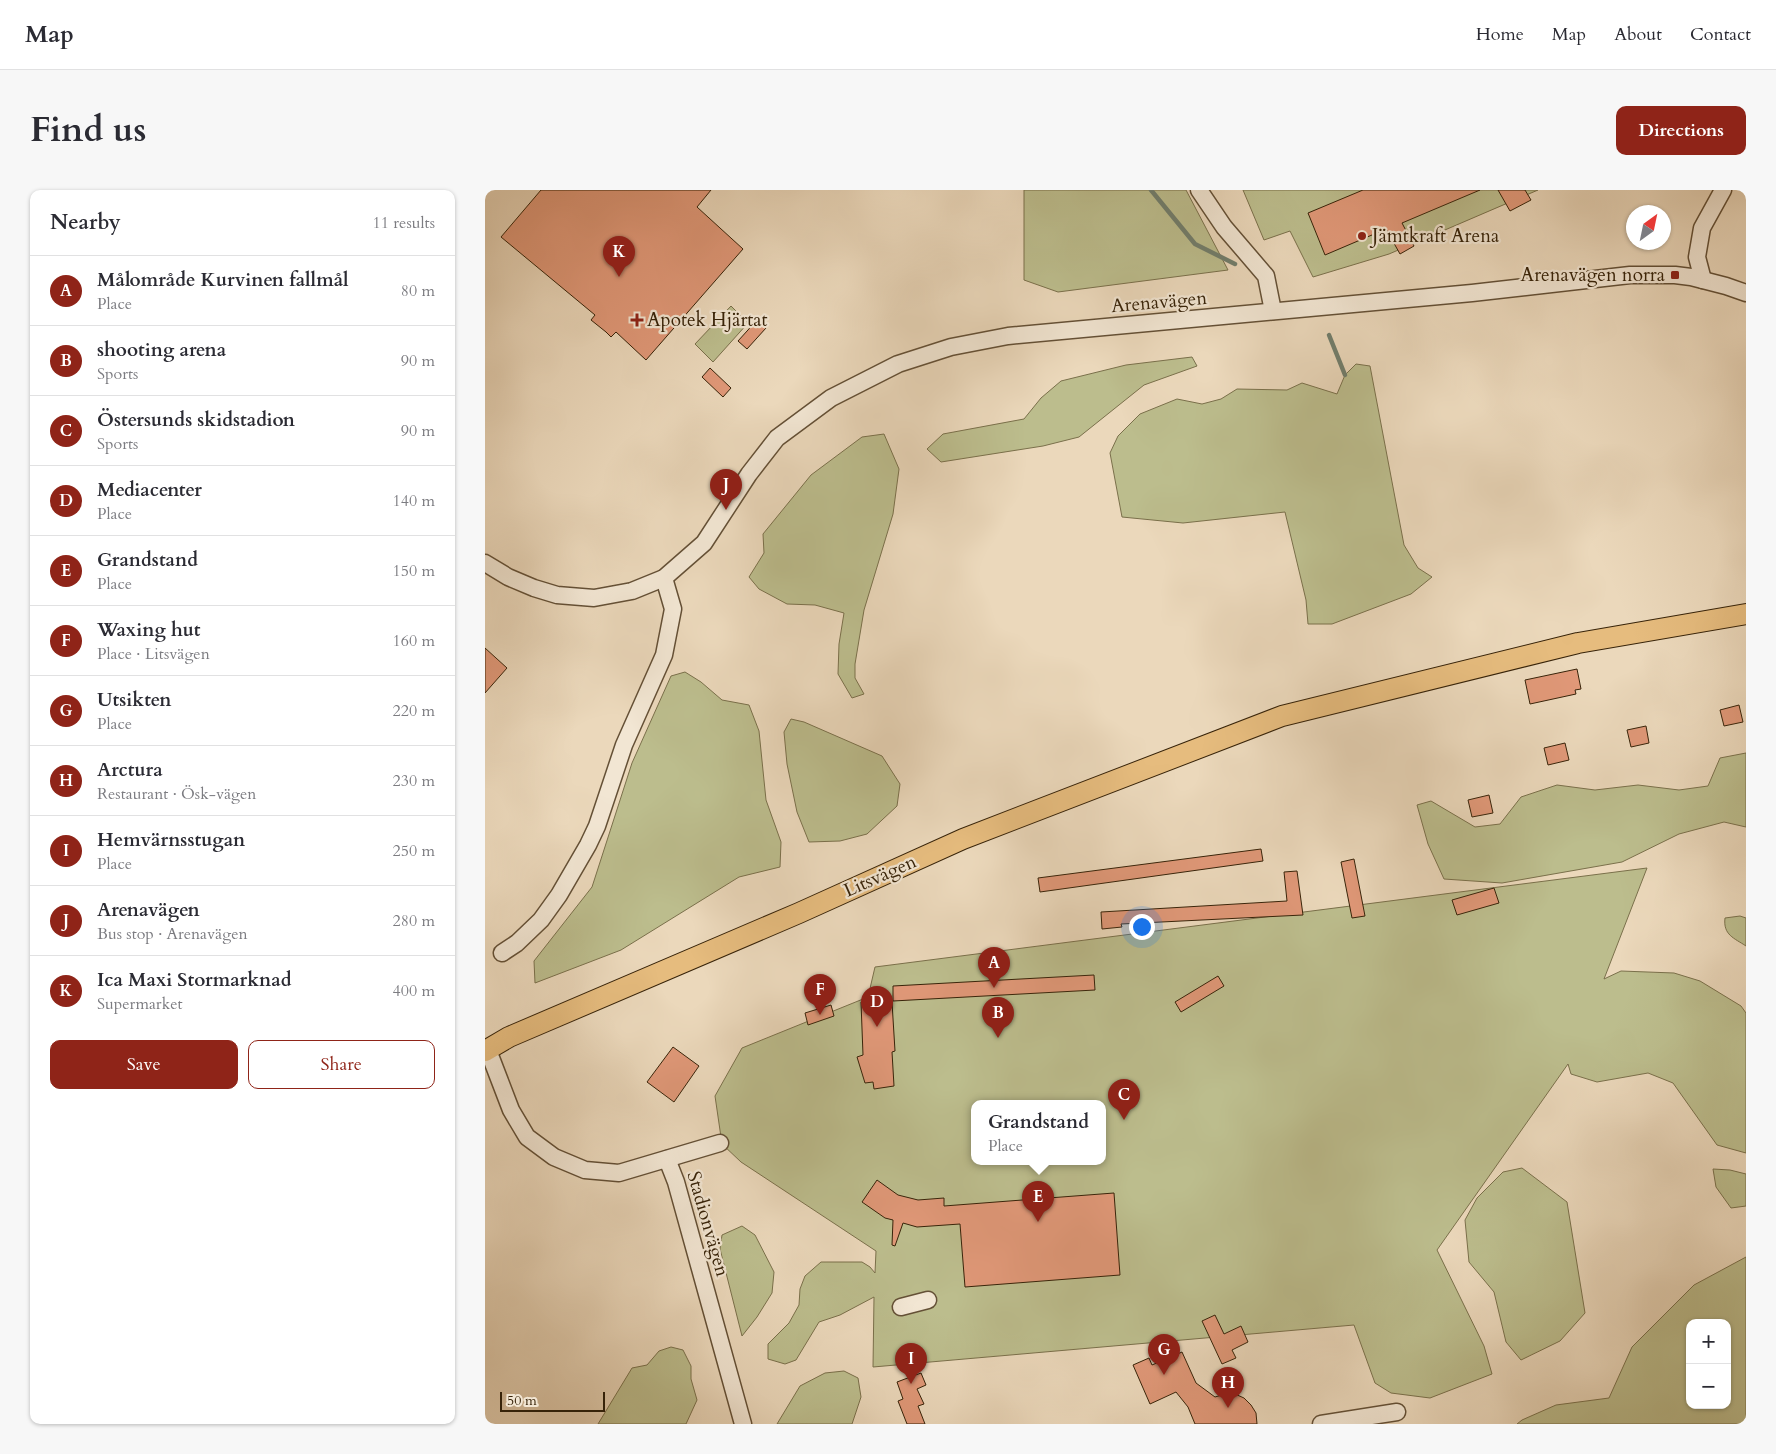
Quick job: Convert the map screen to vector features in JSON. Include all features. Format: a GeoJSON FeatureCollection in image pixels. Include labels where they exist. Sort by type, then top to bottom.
{"type":"FeatureCollection","features":[{"type":"Feature","properties":{"kind":"main road","name":"Litsvägen"},"geometry":{"type":"LineString","coordinates":[[486,1051],[509,1037],[963,839],[1283,716],[1578,642],[1746,614]]}},
{"type":"Feature","properties":{"kind":"street"},"geometry":{"type":"LineString","coordinates":[[1199,190],[1224,227],[1266,276],[1273,311]]}},
{"type":"Feature","properties":{"kind":"street"},"geometry":{"type":"LineString","coordinates":[[1703,280],[1697,257],[1702,228],[1723,190]]}},
{"type":"Feature","properties":{"kind":"street","name":"Arenavägen"},"geometry":{"type":"LineString","coordinates":[[485,563],[508,577],[557,595],[594,598],[632,591],[664,578],[704,543],[749,474],[777,438],[831,398],[898,364],[951,347],[1008,336],[1472,294],[1630,275],[1675,275],[1703,280],[1746,293]]}},
{"type":"Feature","properties":{"kind":"street"},"geometry":{"type":"LineString","coordinates":[[502,953],[517,943],[541,920],[559,894],[597,826],[624,745],[665,655],[673,609],[664,578]]}},
{"type":"Feature","properties":{"kind":"street","name":"Stadionvägen"},"geometry":{"type":"LineString","coordinates":[[486,1051],[511,1110],[527,1137],[554,1157],[585,1170],[619,1173],[667,1159],[676,1182],[743,1424]]}},
{"type":"Feature","properties":{"kind":"street"},"geometry":{"type":"LineString","coordinates":[[667,1159],[721,1143]]}},
{"type":"Feature","properties":{"kind":"street"},"geometry":{"type":"LineString","coordinates":[[901,1307],[928,1300]]}},
{"type":"Feature","properties":{"kind":"street"},"geometry":{"type":"LineString","coordinates":[[1321,1424],[1397,1412]]}},
{"type":"Feature","properties":{"kind":"green space"},"geometry":{"type":"Polygon","coordinates":[[[1024,190],[1186,190],[1228,270],[1058,292],[1024,280],[1024,190]]]}},
{"type":"Feature","properties":{"kind":"green space","name":"Jämtkraft Arena"},"geometry":{"type":"Polygon","coordinates":[[[1243,190],[1538,190],[1389,254],[1313,277],[1290,231],[1264,240],[1243,190]]]}},
{"type":"Feature","properties":{"kind":"green space"},"geometry":{"type":"Polygon","coordinates":[[[731,306],[748,323],[713,362],[695,344],[731,306]]]}},
{"type":"Feature","properties":{"kind":"green space"},"geometry":{"type":"Polygon","coordinates":[[[1192,357],[1197,366],[1144,385],[1079,437],[1043,446],[941,462],[927,449],[943,434],[1024,419],[1041,398],[1061,381],[1126,365],[1192,357]]]}},
{"type":"Feature","properties":{"kind":"green space"},"geometry":{"type":"Polygon","coordinates":[[[1356,364],[1370,366],[1404,545],[1418,568],[1432,577],[1411,594],[1332,624],[1308,624],[1306,600],[1285,512],[1183,523],[1122,517],[1110,453],[1118,436],[1140,414],[1177,399],[1202,404],[1221,399],[1237,389],[1287,390],[1302,383],[1337,394],[1345,375],[1356,364]]]}},
{"type":"Feature","properties":{"kind":"green space"},"geometry":{"type":"Polygon","coordinates":[[[884,434],[899,469],[893,514],[864,610],[855,664],[855,678],[864,694],[852,698],[838,674],[839,644],[844,613],[815,605],[787,604],[759,589],[749,577],[764,553],[763,534],[811,475],[862,437],[884,434]]]}},
{"type":"Feature","properties":{"kind":"green space"},"geometry":{"type":"Polygon","coordinates":[[[685,672],[701,682],[722,700],[749,705],[759,731],[766,800],[781,842],[780,867],[739,877],[621,950],[535,983],[534,961],[592,887],[632,763],[671,676],[685,672]]]}},
{"type":"Feature","properties":{"kind":"green space"},"geometry":{"type":"Polygon","coordinates":[[[791,719],[804,722],[882,756],[900,784],[897,806],[867,834],[840,841],[809,842],[797,812],[787,764],[784,732],[791,719]]]}},
{"type":"Feature","properties":{"kind":"green space"},"geometry":{"type":"Polygon","coordinates":[[[1746,753],[1746,827],[1724,822],[1679,834],[1622,862],[1502,883],[1444,879],[1428,844],[1417,805],[1431,801],[1475,827],[1500,824],[1521,797],[1557,785],[1595,790],[1638,785],[1679,790],[1708,786],[1720,758],[1746,753]]]}},
{"type":"Feature","properties":{"kind":"green space"},"geometry":{"type":"Polygon","coordinates":[[[1647,868],[1604,979],[1621,971],[1674,973],[1700,981],[1741,1006],[1746,1013],[1746,1153],[1717,1145],[1673,1083],[1648,1073],[1597,1082],[1571,1074],[1568,1064],[1437,1250],[1484,1346],[1492,1374],[1430,1398],[1391,1393],[1375,1383],[1354,1325],[873,1367],[874,1297],[840,1315],[819,1322],[796,1360],[785,1364],[768,1359],[768,1344],[789,1323],[799,1305],[800,1289],[805,1276],[821,1262],[862,1262],[875,1273],[876,1251],[741,1162],[722,1144],[715,1096],[742,1048],[868,997],[875,967],[1647,868]]]}},
{"type":"Feature","properties":{"kind":"green space"},"geometry":{"type":"Polygon","coordinates":[[[1740,916],[1746,918],[1746,946],[1730,935],[1725,924],[1725,918],[1740,916]]]}},
{"type":"Feature","properties":{"kind":"green space"},"geometry":{"type":"Polygon","coordinates":[[[1522,1168],[1567,1202],[1585,1313],[1560,1341],[1521,1360],[1506,1342],[1494,1292],[1469,1262],[1465,1220],[1477,1198],[1503,1172],[1522,1168]]]}},
{"type":"Feature","properties":{"kind":"green space"},"geometry":{"type":"Polygon","coordinates":[[[1713,1169],[1730,1170],[1746,1174],[1746,1206],[1731,1208],[1716,1187],[1713,1169]]]}},
{"type":"Feature","properties":{"kind":"green space"},"geometry":{"type":"Polygon","coordinates":[[[742,1226],[755,1235],[774,1272],[772,1293],[742,1336],[720,1249],[722,1235],[742,1226]]]}},
{"type":"Feature","properties":{"kind":"green space"},"geometry":{"type":"Polygon","coordinates":[[[1746,1257],[1746,1424],[1517,1424],[1556,1405],[1609,1398],[1632,1347],[1694,1285],[1746,1257]]]}},
{"type":"Feature","properties":{"kind":"green space"},"geometry":{"type":"Polygon","coordinates":[[[671,1347],[683,1350],[691,1366],[691,1379],[697,1400],[686,1424],[598,1424],[632,1368],[647,1365],[659,1351],[671,1347]]]}},
{"type":"Feature","properties":{"kind":"green space"},"geometry":{"type":"Polygon","coordinates":[[[844,1371],[858,1378],[861,1397],[852,1424],[777,1424],[800,1386],[825,1373],[844,1371]]]}},
{"type":"Feature","properties":{"kind":"building"},"geometry":{"type":"Polygon","coordinates":[[[541,190],[711,190],[697,207],[743,249],[646,360],[616,332],[611,337],[591,320],[595,315],[501,237],[541,190]]]}},
{"type":"Feature","properties":{"kind":"building"},"geometry":{"type":"Polygon","coordinates":[[[1363,190],[1480,190],[1402,223],[1414,246],[1400,254],[1386,229],[1325,255],[1308,213],[1363,190]]]}},
{"type":"Feature","properties":{"kind":"building"},"geometry":{"type":"Polygon","coordinates":[[[1498,190],[1525,190],[1531,200],[1510,211],[1498,190]]]}},
{"type":"Feature","properties":{"kind":"building"},"geometry":{"type":"Polygon","coordinates":[[[757,320],[766,328],[747,349],[738,341],[757,320]]]}},
{"type":"Feature","properties":{"kind":"building"},"geometry":{"type":"Polygon","coordinates":[[[710,368],[731,388],[723,397],[702,377],[710,368]]]}},
{"type":"Feature","properties":{"kind":"building"},"geometry":{"type":"Polygon","coordinates":[[[485,648],[507,668],[485,693],[485,648]]]}},
{"type":"Feature","properties":{"kind":"building"},"geometry":{"type":"Polygon","coordinates":[[[1577,669],[1581,689],[1575,690],[1576,694],[1530,704],[1525,680],[1577,669]]]}},
{"type":"Feature","properties":{"kind":"building"},"geometry":{"type":"Polygon","coordinates":[[[1739,705],[1743,722],[1724,726],[1720,710],[1739,705]]]}},
{"type":"Feature","properties":{"kind":"building"},"geometry":{"type":"Polygon","coordinates":[[[1646,726],[1649,743],[1631,747],[1627,730],[1646,726]]]}},
{"type":"Feature","properties":{"kind":"building"},"geometry":{"type":"Polygon","coordinates":[[[1565,743],[1569,760],[1548,765],[1544,748],[1565,743]]]}},
{"type":"Feature","properties":{"kind":"building"},"geometry":{"type":"Polygon","coordinates":[[[1489,795],[1493,813],[1472,817],[1468,800],[1489,795]]]}},
{"type":"Feature","properties":{"kind":"building"},"geometry":{"type":"Polygon","coordinates":[[[1261,849],[1263,861],[1040,892],[1038,878],[1261,849]]]}},
{"type":"Feature","properties":{"kind":"building"},"geometry":{"type":"Polygon","coordinates":[[[1354,859],[1365,916],[1352,918],[1341,862],[1354,859]]]}},
{"type":"Feature","properties":{"kind":"building"},"geometry":{"type":"Polygon","coordinates":[[[1297,871],[1303,915],[1121,924],[1122,927],[1102,929],[1101,912],[1287,901],[1284,872],[1297,871]]]}},
{"type":"Feature","properties":{"kind":"building"},"geometry":{"type":"Polygon","coordinates":[[[1494,888],[1499,903],[1457,915],[1452,900],[1494,888]]]}},
{"type":"Feature","properties":{"kind":"building"},"geometry":{"type":"Polygon","coordinates":[[[1094,975],[1095,990],[893,1001],[893,986],[1094,975]]]}},
{"type":"Feature","properties":{"kind":"building"},"geometry":{"type":"Polygon","coordinates":[[[1218,976],[1224,986],[1181,1012],[1175,1002],[1218,976]]]}},
{"type":"Feature","properties":{"kind":"building"},"geometry":{"type":"Polygon","coordinates":[[[861,1002],[892,1002],[895,1051],[892,1052],[894,1086],[874,1089],[873,1082],[865,1083],[857,1057],[863,1055],[861,1002]]]}},
{"type":"Feature","properties":{"kind":"building"},"geometry":{"type":"Polygon","coordinates":[[[831,1005],[834,1016],[808,1025],[805,1013],[831,1005]]]}},
{"type":"Feature","properties":{"kind":"building"},"geometry":{"type":"Polygon","coordinates":[[[673,1047],[699,1066],[674,1102],[647,1082],[673,1047]]]}},
{"type":"Feature","properties":{"kind":"building"},"geometry":{"type":"Polygon","coordinates":[[[877,1180],[898,1195],[918,1200],[944,1198],[944,1206],[1114,1193],[1120,1275],[965,1287],[960,1224],[917,1227],[903,1223],[895,1246],[892,1245],[893,1220],[885,1218],[862,1202],[877,1180]]]}},
{"type":"Feature","properties":{"kind":"building"},"geometry":{"type":"Polygon","coordinates":[[[1215,1315],[1224,1334],[1241,1326],[1248,1342],[1232,1350],[1236,1358],[1222,1364],[1202,1321],[1215,1315]]]}},
{"type":"Feature","properties":{"kind":"building"},"geometry":{"type":"Polygon","coordinates":[[[1182,1352],[1196,1383],[1215,1397],[1235,1394],[1244,1398],[1256,1413],[1257,1424],[1195,1424],[1188,1407],[1176,1392],[1150,1404],[1133,1365],[1149,1358],[1152,1365],[1182,1352]]]}},
{"type":"Feature","properties":{"kind":"building"},"geometry":{"type":"Polygon","coordinates":[[[921,1373],[926,1385],[917,1389],[924,1404],[918,1406],[925,1424],[907,1424],[898,1401],[903,1399],[897,1382],[921,1373]]]}},
{"type":"Feature","properties":{"kind":"waterway"},"geometry":{"type":"LineString","coordinates":[[1151,190],[1195,244],[1235,264]]}},
{"type":"Feature","properties":{"kind":"waterway"},"geometry":{"type":"LineString","coordinates":[[1329,335],[1345,375]]}},
{"type":"Feature","properties":{"kind":"place","name":"Jämtkraft Arena"},"geometry":{"type":"Point","coordinates":[1362,236]}},
{"type":"Feature","properties":{"kind":"place","name":"Arenavägen norra"},"geometry":{"type":"Point","coordinates":[1675,275]}},
{"type":"Feature","properties":{"kind":"place","name":"Ica Maxi Stormarknad"},"geometry":{"type":"Point","coordinates":[619,277]}},
{"type":"Feature","properties":{"kind":"place","name":"Apotek Hjärtat"},"geometry":{"type":"Point","coordinates":[637,320]}},
{"type":"Feature","properties":{"kind":"place","name":"Arenavägen"},"geometry":{"type":"Point","coordinates":[726,510]}},
{"type":"Feature","properties":{"kind":"place","name":"Målområde Kurvinen fallmål"},"geometry":{"type":"Point","coordinates":[994,988]}},
{"type":"Feature","properties":{"kind":"place","name":"Waxing hut"},"geometry":{"type":"Point","coordinates":[820,1015]}},
{"type":"Feature","properties":{"kind":"place","name":"Mediacenter"},"geometry":{"type":"Point","coordinates":[877,1027]}},
{"type":"Feature","properties":{"kind":"place","name":"shooting arena"},"geometry":{"type":"Point","coordinates":[998,1038]}},
{"type":"Feature","properties":{"kind":"place","name":"Östersunds skidstadion"},"geometry":{"type":"Point","coordinates":[1124,1120]}},
{"type":"Feature","properties":{"kind":"place","name":"Grandstand"},"geometry":{"type":"Point","coordinates":[1038,1222]}},
{"type":"Feature","properties":{"kind":"place","name":"Utsikten"},"geometry":{"type":"Point","coordinates":[1164,1375]}},
{"type":"Feature","properties":{"kind":"place","name":"Hemvärnsstugan"},"geometry":{"type":"Point","coordinates":[911,1384]}},
{"type":"Feature","properties":{"kind":"place","name":"Arctura"},"geometry":{"type":"Point","coordinates":[1228,1408]}}]}
